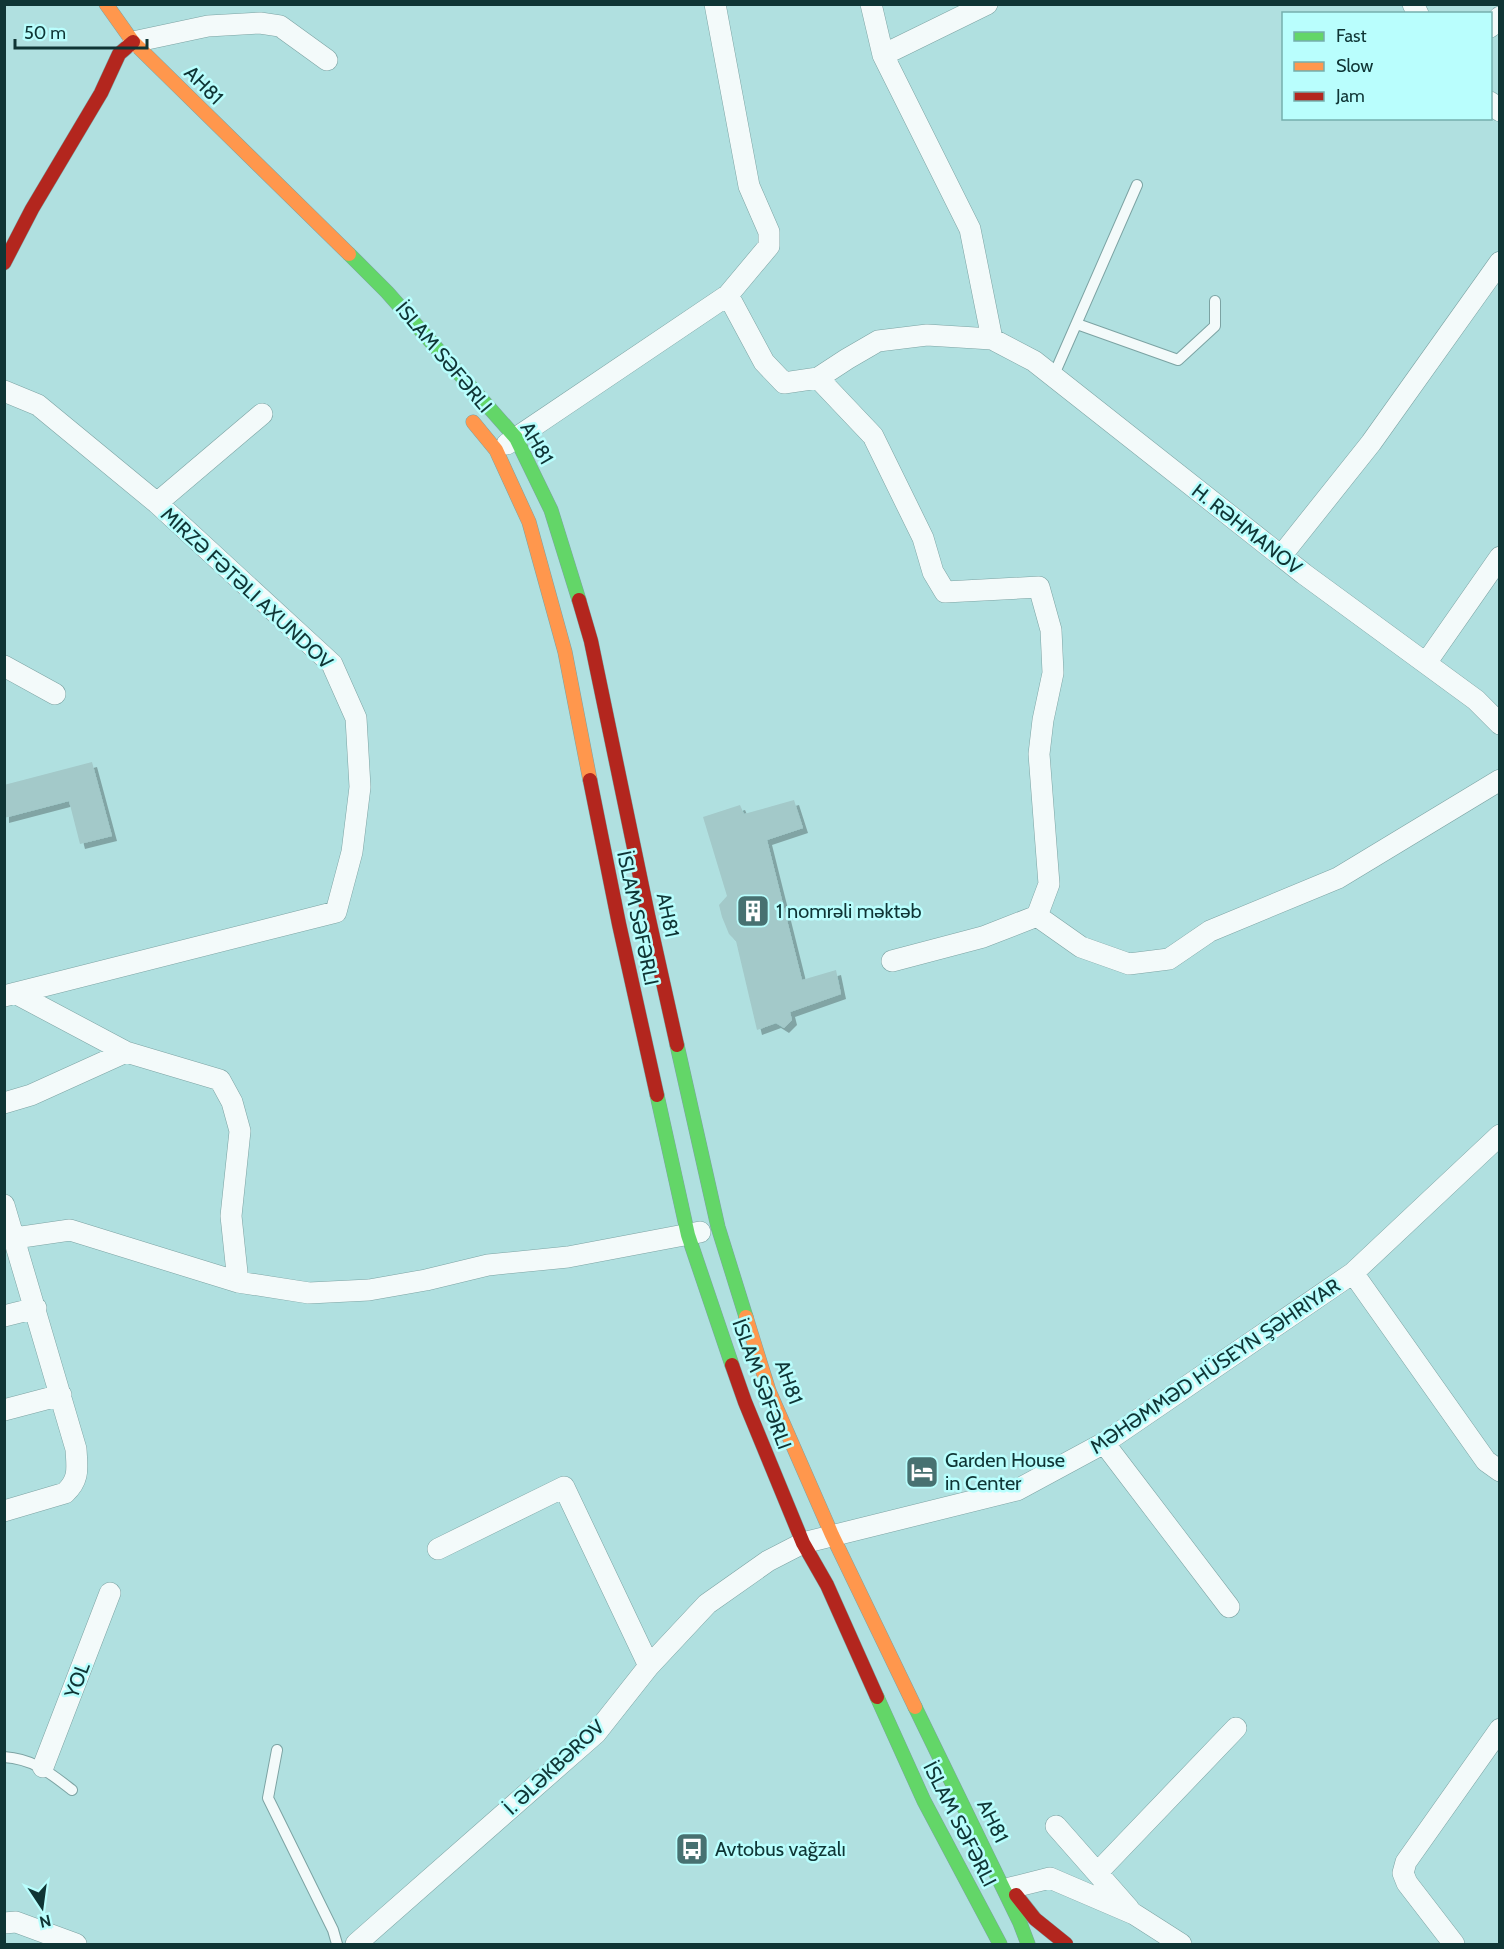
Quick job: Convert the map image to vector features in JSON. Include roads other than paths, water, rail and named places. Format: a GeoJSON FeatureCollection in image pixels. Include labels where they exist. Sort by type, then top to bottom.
{"type":"FeatureCollection","features":[{"type":"Feature","properties":{"kind":"main road","name":"AH81"},"geometry":{"type":"LineString","coordinates":[[106,4],[123,51],[387,292],[516,438],[551,510],[591,641],[648,915],[718,1227],[769,1391],[832,1535],[1028,1944]]}},
{"type":"Feature","properties":{"kind":"main road"},"geometry":{"type":"LineString","coordinates":[[4,263],[32,209],[101,93],[123,51]]}},
{"type":"Feature","properties":{"kind":"main road","name":"İSLAM SƏFƏRLI"},"geometry":{"type":"LineString","coordinates":[[466,415],[496,450],[529,522],[566,652],[619,924],[688,1235],[745,1402],[803,1543],[827,1585],[924,1801],[1000,1944]]}},
{"type":"Feature","properties":{"kind":"main road"},"geometry":{"type":"LineString","coordinates":[[992,1866],[1035,1919],[1065,1944]]}},
{"type":"Feature","properties":{"kind":"main road"},"geometry":{"type":"LineString","coordinates":[[963,1873],[979,1932]]}},
{"type":"Feature","properties":{"kind":"street"},"geometry":{"type":"LineString","coordinates":[[496,450],[728,295],[769,246],[769,232],[749,186],[715,4]]}},
{"type":"Feature","properties":{"kind":"street"},"geometry":{"type":"LineString","coordinates":[[728,295],[764,362],[784,383],[818,378],[878,341],[927,335],[992,339],[970,229],[883,55],[871,4]]}},
{"type":"Feature","properties":{"kind":"street"},"geometry":{"type":"LineString","coordinates":[[883,55],[987,4]]}},
{"type":"Feature","properties":{"kind":"street"},"geometry":{"type":"LineString","coordinates":[[123,51],[207,26],[260,23],[280,26],[327,60]]}},
{"type":"Feature","properties":{"kind":"street"},"geometry":{"type":"LineString","coordinates":[[1281,555],[1371,443],[1500,262]]}},
{"type":"Feature","properties":{"kind":"street","name":"H. RƏHMANOV"},"geometry":{"type":"LineString","coordinates":[[992,339],[1034,361],[1281,555],[1476,700],[1500,724]]}},
{"type":"Feature","properties":{"kind":"street"},"geometry":{"type":"LineString","coordinates":[[818,378],[873,436],[923,538],[933,572],[945,592],[1039,586],[1051,630],[1053,673],[1043,720],[1039,754],[1049,885],[1037,916],[983,937],[892,961]]}},
{"type":"Feature","properties":{"kind":"street","name":"MIRZƏ FƏTƏLI AXUNDOV"},"geometry":{"type":"LineString","coordinates":[[4,391],[38,405],[157,503],[332,664],[356,718],[360,787],[352,852],[336,912],[10,994]]}},
{"type":"Feature","properties":{"kind":"street"},"geometry":{"type":"LineString","coordinates":[[157,503],[262,414]]}},
{"type":"Feature","properties":{"kind":"street"},"geometry":{"type":"LineString","coordinates":[[1426,663],[1500,557]]}},
{"type":"Feature","properties":{"kind":"street"},"geometry":{"type":"LineString","coordinates":[[4,666],[55,694]]}},
{"type":"Feature","properties":{"kind":"street"},"geometry":{"type":"LineString","coordinates":[[1037,916],[1081,947],[1129,964],[1169,959],[1210,931],[1338,878],[1500,780]]}},
{"type":"Feature","properties":{"kind":"street"},"geometry":{"type":"LineString","coordinates":[[10,994],[126,1052],[220,1080],[232,1102],[240,1131],[231,1216],[238,1282]]}},
{"type":"Feature","properties":{"kind":"street"},"geometry":{"type":"LineString","coordinates":[[4,1103],[31,1095],[126,1052]]}},
{"type":"Feature","properties":{"kind":"street","name":"MƏHƏMMƏD HÜSEYN ŞƏHRIYAR"},"geometry":{"type":"LineString","coordinates":[[803,1543],[1017,1490],[1104,1443],[1353,1273],[1500,1135]]}},
{"type":"Feature","properties":{"kind":"street"},"geometry":{"type":"LineString","coordinates":[[4,1205],[76,1449],[77,1475],[73,1486],[65,1493],[4,1511]]}},
{"type":"Feature","properties":{"kind":"street"},"geometry":{"type":"LineString","coordinates":[[15,1238],[70,1230],[238,1282],[309,1293],[369,1290],[426,1280],[488,1265],[568,1257],[688,1235],[718,1227]]}},
{"type":"Feature","properties":{"kind":"street","name":"MƏHƏMMƏD HÜSEYN ŞƏHRIYAR"},"geometry":{"type":"LineString","coordinates":[[1353,1273],[1486,1461],[1500,1472]]}},
{"type":"Feature","properties":{"kind":"street"},"geometry":{"type":"LineString","coordinates":[[4,1316],[36,1308]]}},
{"type":"Feature","properties":{"kind":"street"},"geometry":{"type":"LineString","coordinates":[[4,1410],[61,1395]]}},
{"type":"Feature","properties":{"kind":"street"},"geometry":{"type":"LineString","coordinates":[[1104,1443],[1229,1607]]}},
{"type":"Feature","properties":{"kind":"street"},"geometry":{"type":"LineString","coordinates":[[438,1548],[564,1487],[649,1666]]}},
{"type":"Feature","properties":{"kind":"street","name":"İ. ƏLƏKBƏROV"},"geometry":{"type":"LineString","coordinates":[[356,1944],[596,1733],[649,1666],[707,1604],[768,1561],[803,1543]]}},
{"type":"Feature","properties":{"kind":"street","name":"YOL"},"geometry":{"type":"LineString","coordinates":[[43,1767],[110,1593]]}},
{"type":"Feature","properties":{"kind":"street"},"geometry":{"type":"LineString","coordinates":[[1098,1872],[1236,1728]]}},
{"type":"Feature","properties":{"kind":"street"},"geometry":{"type":"LineString","coordinates":[[1454,1944],[1407,1882],[1403,1873],[1406,1862],[1500,1729]]}},
{"type":"Feature","properties":{"kind":"street"},"geometry":{"type":"LineString","coordinates":[[1056,1826],[1134,1914]]}},
{"type":"Feature","properties":{"kind":"street"},"geometry":{"type":"LineString","coordinates":[[1010,1888],[1050,1878],[1134,1914],[1181,1944]]}},
{"type":"Feature","properties":{"kind":"street"},"geometry":{"type":"LineString","coordinates":[[4,1923],[16,1923],[76,1944]]}},
{"type":"Feature","properties":{"kind":"lane"},"geometry":{"type":"LineString","coordinates":[[1053,376],[1137,185]]}},
{"type":"Feature","properties":{"kind":"lane"},"geometry":{"type":"LineString","coordinates":[[1077,324],[1178,360],[1215,326],[1215,301]]}},
{"type":"Feature","properties":{"kind":"lane"},"geometry":{"type":"LineString","coordinates":[[277,1750],[268,1798],[333,1930],[337,1944]]}},
{"type":"Feature","properties":{"kind":"lane"},"geometry":{"type":"LineString","coordinates":[[4,1757],[43,1767],[72,1790]]}},
{"type":"Feature","properties":{"kind":"place","name":"1 nomrəli məktəb"},"geometry":{"type":"Point","coordinates":[753,911]}},
{"type":"Feature","properties":{"kind":"place","name":"Garden House in Center"},"geometry":{"type":"Point","coordinates":[922,1472]}},
{"type":"Feature","properties":{"kind":"place","name":"Avtobus vağzalı"},"geometry":{"type":"Point","coordinates":[692,1849]}}]}
